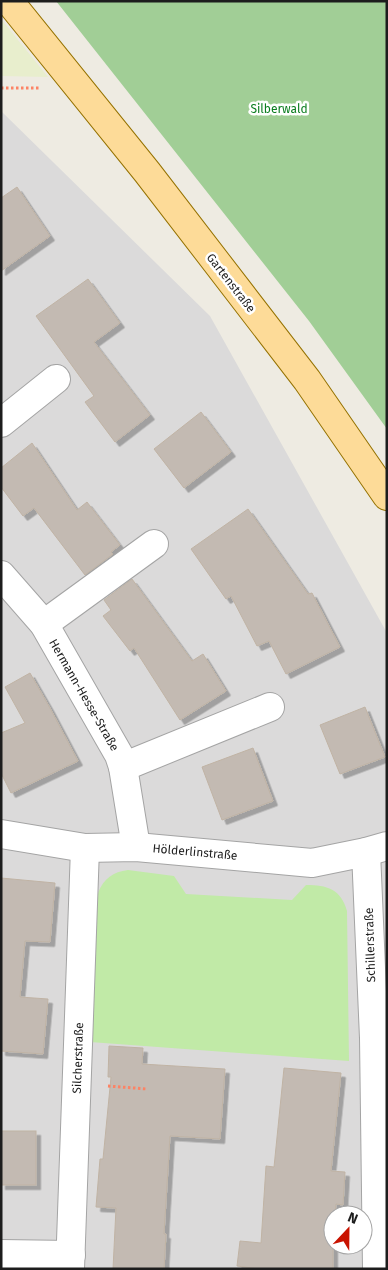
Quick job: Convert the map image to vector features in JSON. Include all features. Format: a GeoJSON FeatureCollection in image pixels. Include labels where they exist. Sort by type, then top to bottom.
{"type":"FeatureCollection","features":[{"type":"Feature","properties":{"kind":"main road","name":"Gartenstraße"},"geometry":{"type":"LineString","coordinates":[[9,1],[147,172],[306,380],[387,496]]}},
{"type":"Feature","properties":{"kind":"street"},"geometry":{"type":"LineString","coordinates":[[1,423],[56,379]]}},
{"type":"Feature","properties":{"kind":"street","name":"Hermann-Hesse-Straße"},"geometry":{"type":"LineString","coordinates":[[44,624],[154,544]]}},
{"type":"Feature","properties":{"kind":"street","name":"Hermann-Hesse-Straße"},"geometry":{"type":"LineString","coordinates":[[1,575],[44,624],[119,754],[123,767],[136,847]]}},
{"type":"Feature","properties":{"kind":"street","name":"Hermann-Hesse-Straße"},"geometry":{"type":"LineString","coordinates":[[123,767],[270,707]]}},
{"type":"Feature","properties":{"kind":"street","name":"Hölderlinstraße"},"geometry":{"type":"LineString","coordinates":[[1,834],[85,848],[136,847],[312,863],[377,849]]}},
{"type":"Feature","properties":{"kind":"street","name":"Silcherstraße"},"geometry":{"type":"LineString","coordinates":[[71,1262],[85,848]]}},
{"type":"Feature","properties":{"kind":"street","name":"Schillerstraße"},"geometry":{"type":"LineString","coordinates":[[377,849],[381,1039],[377,1269]]}},
{"type":"Feature","properties":{"kind":"street"},"geometry":{"type":"LineString","coordinates":[[1,1254],[71,1262]]}},
{"type":"Feature","properties":{"kind":"path"},"geometry":{"type":"LineString","coordinates":[[77,1084],[147,1089]]}},
{"type":"Feature","properties":{"kind":"shaded area"},"geometry":{"type":"Polygon","coordinates":[[[1,111],[210,316],[387,633],[387,1269],[1,1269],[1,111]]]}},
{"type":"Feature","properties":{"kind":"green space","name":"Silberwald"},"geometry":{"type":"Polygon","coordinates":[[[56,1],[387,1],[387,429],[309,321],[56,1]]]}},
{"type":"Feature","properties":{"kind":"green space"},"geometry":{"type":"Polygon","coordinates":[[[1,19],[48,77],[1,76],[1,19]]]}},
{"type":"Feature","properties":{"kind":"green space"},"geometry":{"type":"Polygon","coordinates":[[[128,870],[174,876],[186,894],[292,900],[306,885],[327,887],[337,893],[347,911],[349,1061],[90,1042],[98,893],[103,883],[110,877],[118,872],[128,870]]]}},
{"type":"Feature","properties":{"kind":"building"},"geometry":{"type":"Polygon","coordinates":[[[17,187],[50,236],[1,271],[1,198],[17,187]]]}},
{"type":"Feature","properties":{"kind":"building"},"geometry":{"type":"Polygon","coordinates":[[[88,279],[120,323],[94,342],[150,415],[115,442],[85,402],[94,396],[36,316],[88,279]]]}},
{"type":"Feature","properties":{"kind":"building"},"geometry":{"type":"Polygon","coordinates":[[[201,412],[231,452],[184,488],[154,449],[201,412]]]}},
{"type":"Feature","properties":{"kind":"building"},"geometry":{"type":"Polygon","coordinates":[[[32,443],[77,510],[87,502],[120,545],[111,552],[113,554],[85,575],[34,508],[23,516],[1,487],[1,468],[32,443]]]}},
{"type":"Feature","properties":{"kind":"building"},"geometry":{"type":"Polygon","coordinates":[[[248,509],[308,594],[312,593],[340,647],[286,674],[269,641],[257,646],[231,596],[226,599],[191,549],[248,509]]]}},
{"type":"Feature","properties":{"kind":"building"},"geometry":{"type":"Polygon","coordinates":[[[132,579],[192,661],[203,654],[226,691],[180,720],[134,648],[130,651],[103,616],[111,610],[104,600],[132,579]]]}},
{"type":"Feature","properties":{"kind":"building"},"geometry":{"type":"Polygon","coordinates":[[[30,673],[78,761],[11,793],[1,773],[1,733],[25,723],[5,687],[30,673]]]}},
{"type":"Feature","properties":{"kind":"building"},"geometry":{"type":"Polygon","coordinates":[[[365,707],[385,757],[340,774],[320,725],[365,707]]]}},
{"type":"Feature","properties":{"kind":"building"},"geometry":{"type":"Polygon","coordinates":[[[253,748],[273,801],[222,820],[202,767],[253,748]]]}},
{"type":"Feature","properties":{"kind":"building"},"geometry":{"type":"Polygon","coordinates":[[[1,878],[55,883],[50,942],[25,941],[20,997],[48,999],[43,1054],[1,1051],[1,878]]]}},
{"type":"Feature","properties":{"kind":"building"},"geometry":{"type":"Polygon","coordinates":[[[109,1046],[143,1048],[142,1064],[225,1069],[220,1139],[170,1136],[164,1234],[166,1234],[164,1269],[113,1269],[116,1208],[96,1207],[100,1159],[103,1159],[111,1077],[108,1077],[109,1046]]]}},
{"type":"Feature","properties":{"kind":"building"},"geometry":{"type":"Polygon","coordinates":[[[284,1068],[341,1073],[331,1171],[345,1172],[343,1205],[323,1205],[323,1255],[333,1255],[333,1269],[259,1269],[237,1266],[240,1241],[261,1243],[266,1166],[274,1167],[284,1068]]]}},
{"type":"Feature","properties":{"kind":"building"},"geometry":{"type":"Polygon","coordinates":[[[1,1131],[36,1131],[36,1185],[1,1185],[1,1131]]]}}]}
